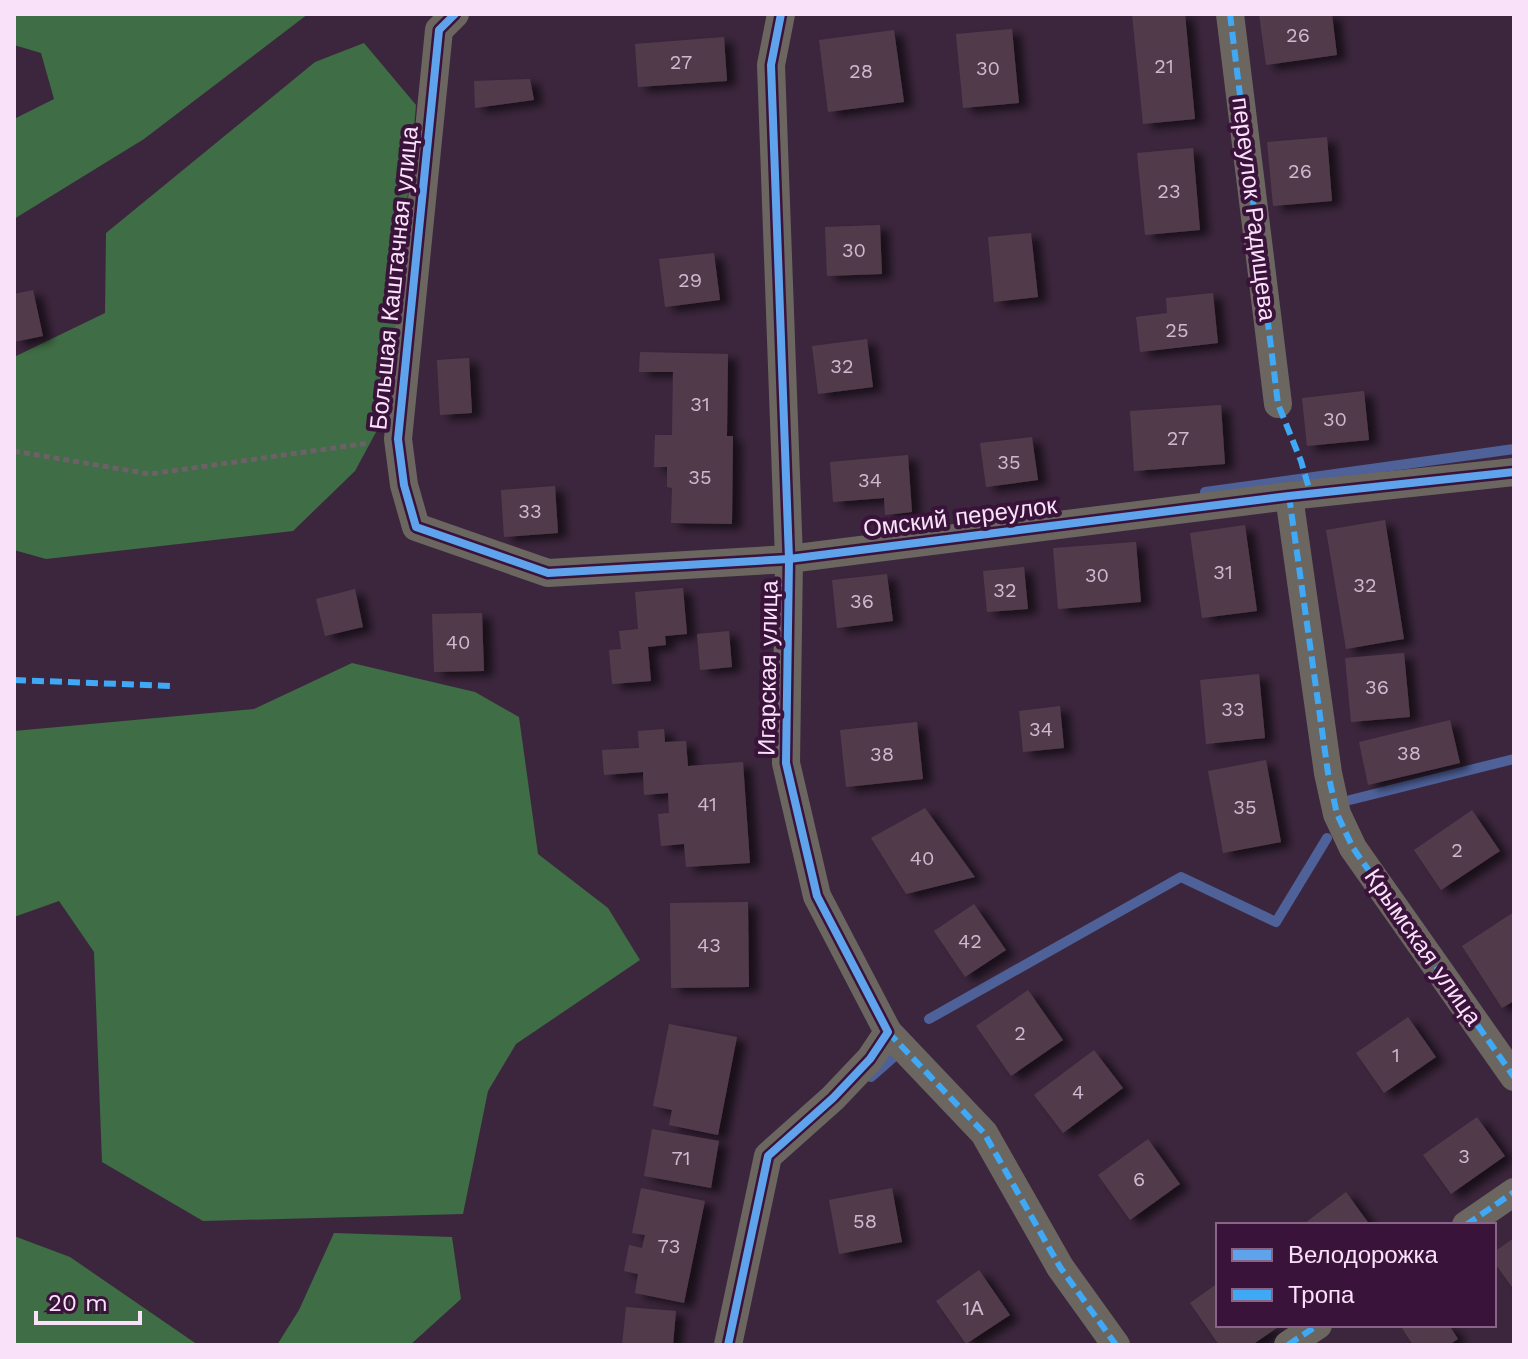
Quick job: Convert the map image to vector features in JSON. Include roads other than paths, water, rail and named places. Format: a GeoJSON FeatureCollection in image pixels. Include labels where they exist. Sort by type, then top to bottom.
{"type":"FeatureCollection","features":[{"type":"Feature","properties":{"kind":"street","name":"Игарская улица"},"geometry":{"type":"LineString","coordinates":[[781,14],[771,65],[789,559],[786,763],[817,896],[888,1032],[984,1133],[1060,1267],[1116,1345]]}},
{"type":"Feature","properties":{"kind":"street","name":"переулок Радищева"},"geometry":{"type":"LineString","coordinates":[[1230,14],[1278,404]]}},
{"type":"Feature","properties":{"kind":"street","name":"Большая Каштачная улица"},"geometry":{"type":"LineString","coordinates":[[416,527],[404,485],[398,439],[447,22]]}},
{"type":"Feature","properties":{"kind":"street","name":"Омский переулок"},"geometry":{"type":"LineString","coordinates":[[416,527],[548,573],[789,559],[1289,496],[1514,472]]}},
{"type":"Feature","properties":{"kind":"street","name":"Крымская улица"},"geometry":{"type":"LineString","coordinates":[[1289,496],[1328,773],[1337,814],[1353,848],[1514,1077]]}},
{"type":"Feature","properties":{"kind":"street"},"geometry":{"type":"LineString","coordinates":[[728,1345],[768,1156],[842,1088],[870,1059],[888,1032]]}},
{"type":"Feature","properties":{"kind":"street"},"geometry":{"type":"LineString","coordinates":[[1469,1223],[1514,1192]]}},
{"type":"Feature","properties":{"kind":"street"},"geometry":{"type":"LineString","coordinates":[[1288,1345],[1315,1327]]}},
{"type":"Feature","properties":{"kind":"waterway"},"geometry":{"type":"LineString","coordinates":[[1205,492],[1514,449]]}},
{"type":"Feature","properties":{"kind":"waterway"},"geometry":{"type":"LineString","coordinates":[[1350,800],[1514,759]]}},
{"type":"Feature","properties":{"kind":"waterway"},"geometry":{"type":"LineString","coordinates":[[929,1019],[1181,877],[1276,922],[1327,838]]}},
{"type":"Feature","properties":{"kind":"waterway"},"geometry":{"type":"LineString","coordinates":[[871,1077],[896,1055]]}}]}
